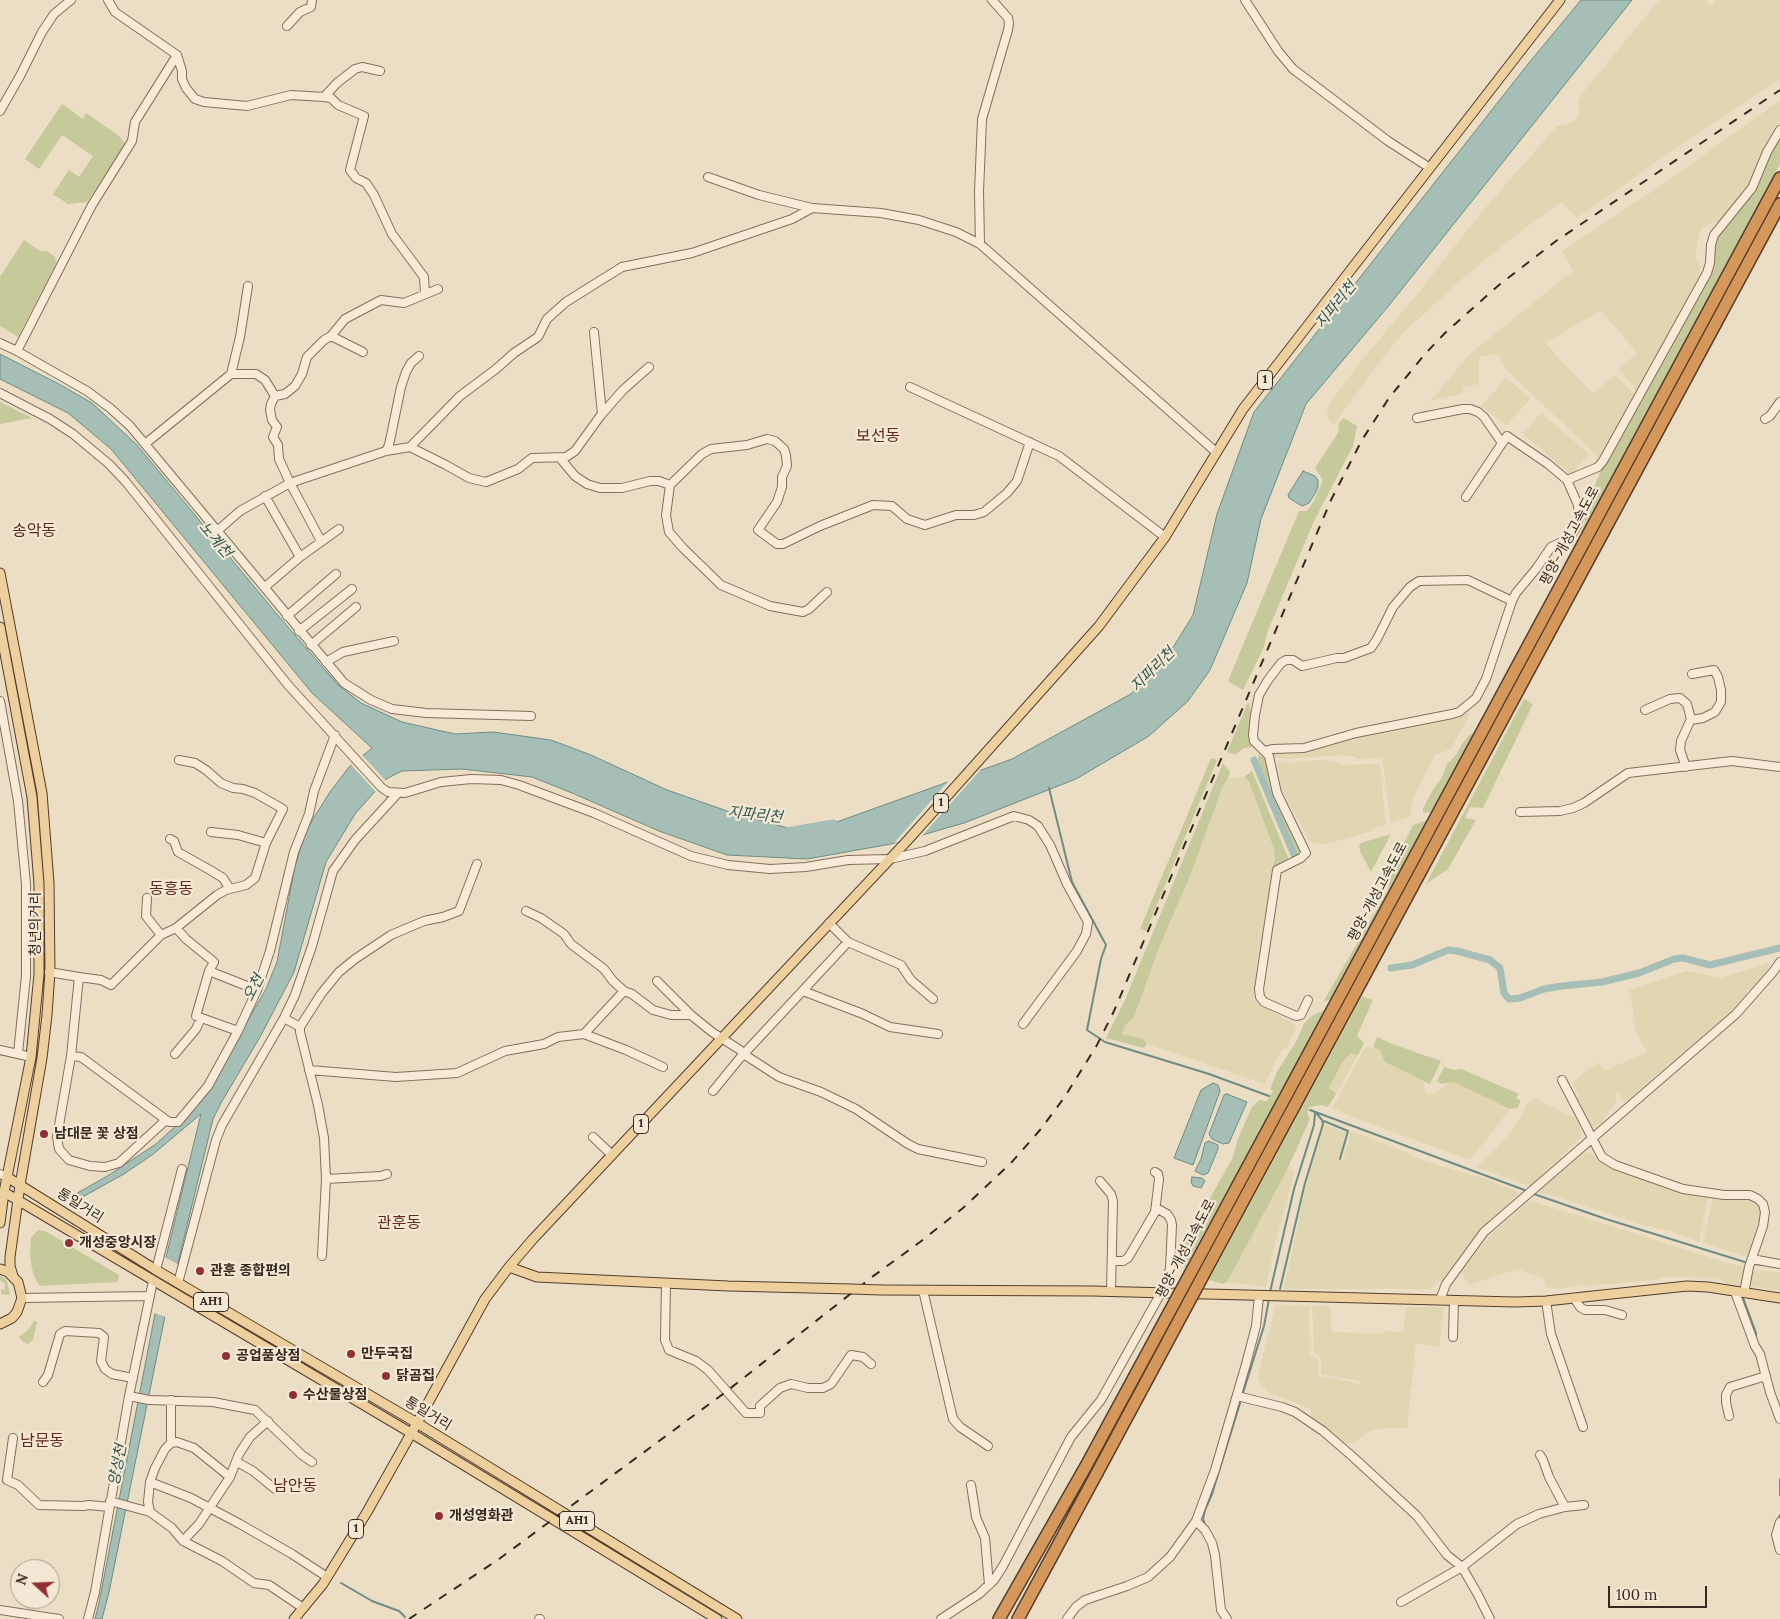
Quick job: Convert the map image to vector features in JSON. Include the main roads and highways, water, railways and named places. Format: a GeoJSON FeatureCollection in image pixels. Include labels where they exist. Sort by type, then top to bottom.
{"type":"FeatureCollection","features":[{"type":"Feature","properties":{"kind":"highway","name":"평양-개성고속도로"},"geometry":{"type":"LineString","coordinates":[[999,1619],[1086,1466],[1780,178]]}},
{"type":"Feature","properties":{"kind":"highway","name":"평양-개성고속도로"},"geometry":{"type":"LineString","coordinates":[[1018,1619],[1780,204]]}},
{"type":"Feature","properties":{"kind":"main road","name":"1"},"geometry":{"type":"LineString","coordinates":[[294,1619],[327,1577],[417,1423],[485,1299],[509,1267],[906,842],[1099,626],[1165,537],[1243,408],[1560,0]]}},
{"type":"Feature","properties":{"kind":"main road","name":"청년의거리"},"geometry":{"type":"LineString","coordinates":[[0,573],[42,793],[49,883],[49,972],[42,1058],[20,1184],[10,1257],[10,1266],[21,1290],[22,1298],[17,1312],[3,1323]]}},
{"type":"Feature","properties":{"kind":"main road","name":"청년의거리"},"geometry":{"type":"LineString","coordinates":[[0,627],[32,797],[39,884],[39,974],[31,1057],[4,1176],[0,1224]]}},
{"type":"Feature","properties":{"kind":"main road","name":"통일거리"},"geometry":{"type":"LineString","coordinates":[[4,1176],[20,1184],[156,1270],[417,1423],[736,1619]]}},
{"type":"Feature","properties":{"kind":"main road","name":"통일거리"},"geometry":{"type":"LineString","coordinates":[[2,1191],[411,1433],[717,1619]]}},
{"type":"Feature","properties":{"kind":"main road"},"geometry":{"type":"LineString","coordinates":[[509,1267],[537,1277],[881,1290],[1111,1291],[1546,1301],[1687,1286],[1708,1287],[1780,1298]]}},
{"type":"Feature","properties":{"kind":"main road"},"geometry":{"type":"LineString","coordinates":[[0,1269],[13,1276]]}},
{"type":"Feature","properties":{"kind":"main road"},"geometry":{"type":"LineString","coordinates":[[0,1331],[3,1323]]}},
{"type":"Feature","properties":{"kind":"water","name":"노계천"},"geometry":{"type":"Polygon","coordinates":[[[1581,0],[1632,0],[1386,309],[1306,404],[1261,519],[1247,583],[1210,670],[1188,701],[1149,736],[1076,779],[964,823],[891,844],[807,859],[727,855],[659,831],[532,777],[462,769],[402,771],[386,779],[355,814],[326,862],[294,972],[260,1037],[213,1119],[165,1316],[109,1592],[102,1619],[95,1619],[166,1257],[201,1114],[152,1155],[124,1174],[77,1200],[74,1195],[109,1175],[156,1144],[182,1120],[207,1091],[266,989],[277,962],[295,866],[305,834],[330,792],[349,767],[372,748],[312,693],[111,449],[68,413],[0,379],[0,354],[92,403],[137,445],[337,684],[361,703],[402,722],[455,734],[493,732],[551,740],[591,755],[667,790],[730,812],[806,833],[1012,759],[1131,694],[1174,646],[1193,615],[1217,514],[1254,412],[1528,64],[1581,0]]]}},
{"type":"Feature","properties":{"kind":"water"},"geometry":{"type":"Polygon","coordinates":[[[1303,471],[1315,476],[1318,480],[1318,486],[1309,503],[1302,506],[1289,498],[1288,495],[1303,471]]]}},
{"type":"Feature","properties":{"kind":"water"},"geometry":{"type":"Polygon","coordinates":[[[1213,1083],[1218,1085],[1220,1091],[1193,1165],[1174,1158],[1201,1090],[1213,1083]]]}},
{"type":"Feature","properties":{"kind":"water"},"geometry":{"type":"Polygon","coordinates":[[[1227,1094],[1247,1102],[1229,1143],[1223,1144],[1212,1139],[1209,1134],[1224,1095],[1227,1094]]]}},
{"type":"Feature","properties":{"kind":"water"},"geometry":{"type":"Polygon","coordinates":[[[1209,1141],[1218,1145],[1218,1149],[1208,1173],[1203,1175],[1195,1171],[1201,1159],[1205,1143],[1209,1141]]]}},
{"type":"Feature","properties":{"kind":"water"},"geometry":{"type":"Polygon","coordinates":[[[1192,1177],[1202,1178],[1205,1181],[1201,1188],[1193,1186],[1191,1182],[1192,1177]]]}},
{"type":"Feature","properties":{"kind":"waterway"},"geometry":{"type":"LineString","coordinates":[[1254,760],[1295,857]]}},
{"type":"Feature","properties":{"kind":"waterway"},"geometry":{"type":"LineString","coordinates":[[1049,788],[1072,882],[1106,945],[1101,959],[1087,1030],[1105,1042],[1209,1074],[1269,1096]]}},
{"type":"Feature","properties":{"kind":"waterway","name":"지파리천"},"geometry":{"type":"LineString","coordinates":[[787,833],[833,825]]}},
{"type":"Feature","properties":{"kind":"waterway"},"geometry":{"type":"LineString","coordinates":[[1391,968],[1412,965],[1448,950],[1457,951],[1490,960],[1500,968],[1504,993],[1509,999],[1520,998],[1544,989],[1602,982],[1639,973],[1674,959],[1683,958],[1710,965],[1780,948]]}},
{"type":"Feature","properties":{"kind":"waterway"},"geometry":{"type":"LineString","coordinates":[[1310,1110],[1527,1191]]}},
{"type":"Feature","properties":{"kind":"waterway"},"geometry":{"type":"LineString","coordinates":[[1270,1292],[1294,1189],[1314,1125],[1315,1113]]}},
{"type":"Feature","properties":{"kind":"waterway"},"geometry":{"type":"LineString","coordinates":[[1280,1289],[1305,1183],[1323,1124],[1317,1114]]}},
{"type":"Feature","properties":{"kind":"waterway"},"geometry":{"type":"LineString","coordinates":[[1324,1121],[1348,1131],[1340,1159]]}},
{"type":"Feature","properties":{"kind":"waterway"},"geometry":{"type":"LineString","coordinates":[[1531,1193],[1606,1219],[1748,1263]]}},
{"type":"Feature","properties":{"kind":"waterway"},"geometry":{"type":"LineString","coordinates":[[1752,1264],[1768,1265]]}},
{"type":"Feature","properties":{"kind":"waterway"},"geometry":{"type":"LineString","coordinates":[[1742,1295],[1756,1333],[1756,1341]]}},
{"type":"Feature","properties":{"kind":"waterway"},"geometry":{"type":"LineString","coordinates":[[1242,1396],[1264,1326],[1269,1299]]}},
{"type":"Feature","properties":{"kind":"waterway"},"geometry":{"type":"LineString","coordinates":[[1205,1524],[1203,1519],[1205,1510],[1212,1494],[1241,1400]]}},
{"type":"Feature","properties":{"kind":"waterway"},"geometry":{"type":"LineString","coordinates":[[1780,1479],[1780,1495]]}},
{"type":"Feature","properties":{"kind":"waterway"},"geometry":{"type":"LineString","coordinates":[[341,1583],[372,1601],[399,1611],[405,1617]]}},
{"type":"Feature","properties":{"kind":"railway"},"geometry":{"type":"LineString","coordinates":[[409,1619],[499,1559],[727,1391],[963,1208],[1011,1163],[1040,1130],[1064,1098],[1097,1045],[1114,1011],[1331,500],[1362,440],[1389,398],[1445,333],[1499,285],[1556,241],[1780,90]]}},
{"type":"Feature","properties":{"kind":"place","name":"남대문 꽃 상점"},"geometry":{"type":"Point","coordinates":[44,1134]}},
{"type":"Feature","properties":{"kind":"place","name":"개성중앙시장"},"geometry":{"type":"Point","coordinates":[69,1243]}},
{"type":"Feature","properties":{"kind":"place","name":"관훈 종합편의"},"geometry":{"type":"Point","coordinates":[200,1271]}},
{"type":"Feature","properties":{"kind":"place","name":"만두국집"},"geometry":{"type":"Point","coordinates":[351,1354]}},
{"type":"Feature","properties":{"kind":"place","name":"공업품상점"},"geometry":{"type":"Point","coordinates":[226,1356]}},
{"type":"Feature","properties":{"kind":"place","name":"닭곰집"},"geometry":{"type":"Point","coordinates":[386,1376]}},
{"type":"Feature","properties":{"kind":"place","name":"수산물상점"},"geometry":{"type":"Point","coordinates":[293,1395]}},
{"type":"Feature","properties":{"kind":"place","name":"개성영화관"},"geometry":{"type":"Point","coordinates":[439,1516]}},
{"type":"Feature","properties":{"kind":"district","name":"보선동"},"geometry":{"type":"Point","coordinates":[878,436]}},
{"type":"Feature","properties":{"kind":"district","name":"송악동"},"geometry":{"type":"Point","coordinates":[34,531]}},
{"type":"Feature","properties":{"kind":"district","name":"동흥동"},"geometry":{"type":"Point","coordinates":[171,889]}},
{"type":"Feature","properties":{"kind":"district","name":"관훈동"},"geometry":{"type":"Point","coordinates":[399,1223]}},
{"type":"Feature","properties":{"kind":"district","name":"남문동"},"geometry":{"type":"Point","coordinates":[42,1441]}},
{"type":"Feature","properties":{"kind":"district","name":"남안동"},"geometry":{"type":"Point","coordinates":[295,1486]}},
{"type":"Feature","properties":{"kind":"water label","name":"오천"},"geometry":{"type":"Point","coordinates":[254,988]}},
{"type":"Feature","properties":{"kind":"water label","name":"양성천"},"geometry":{"type":"Point","coordinates":[118,1465]}}]}
